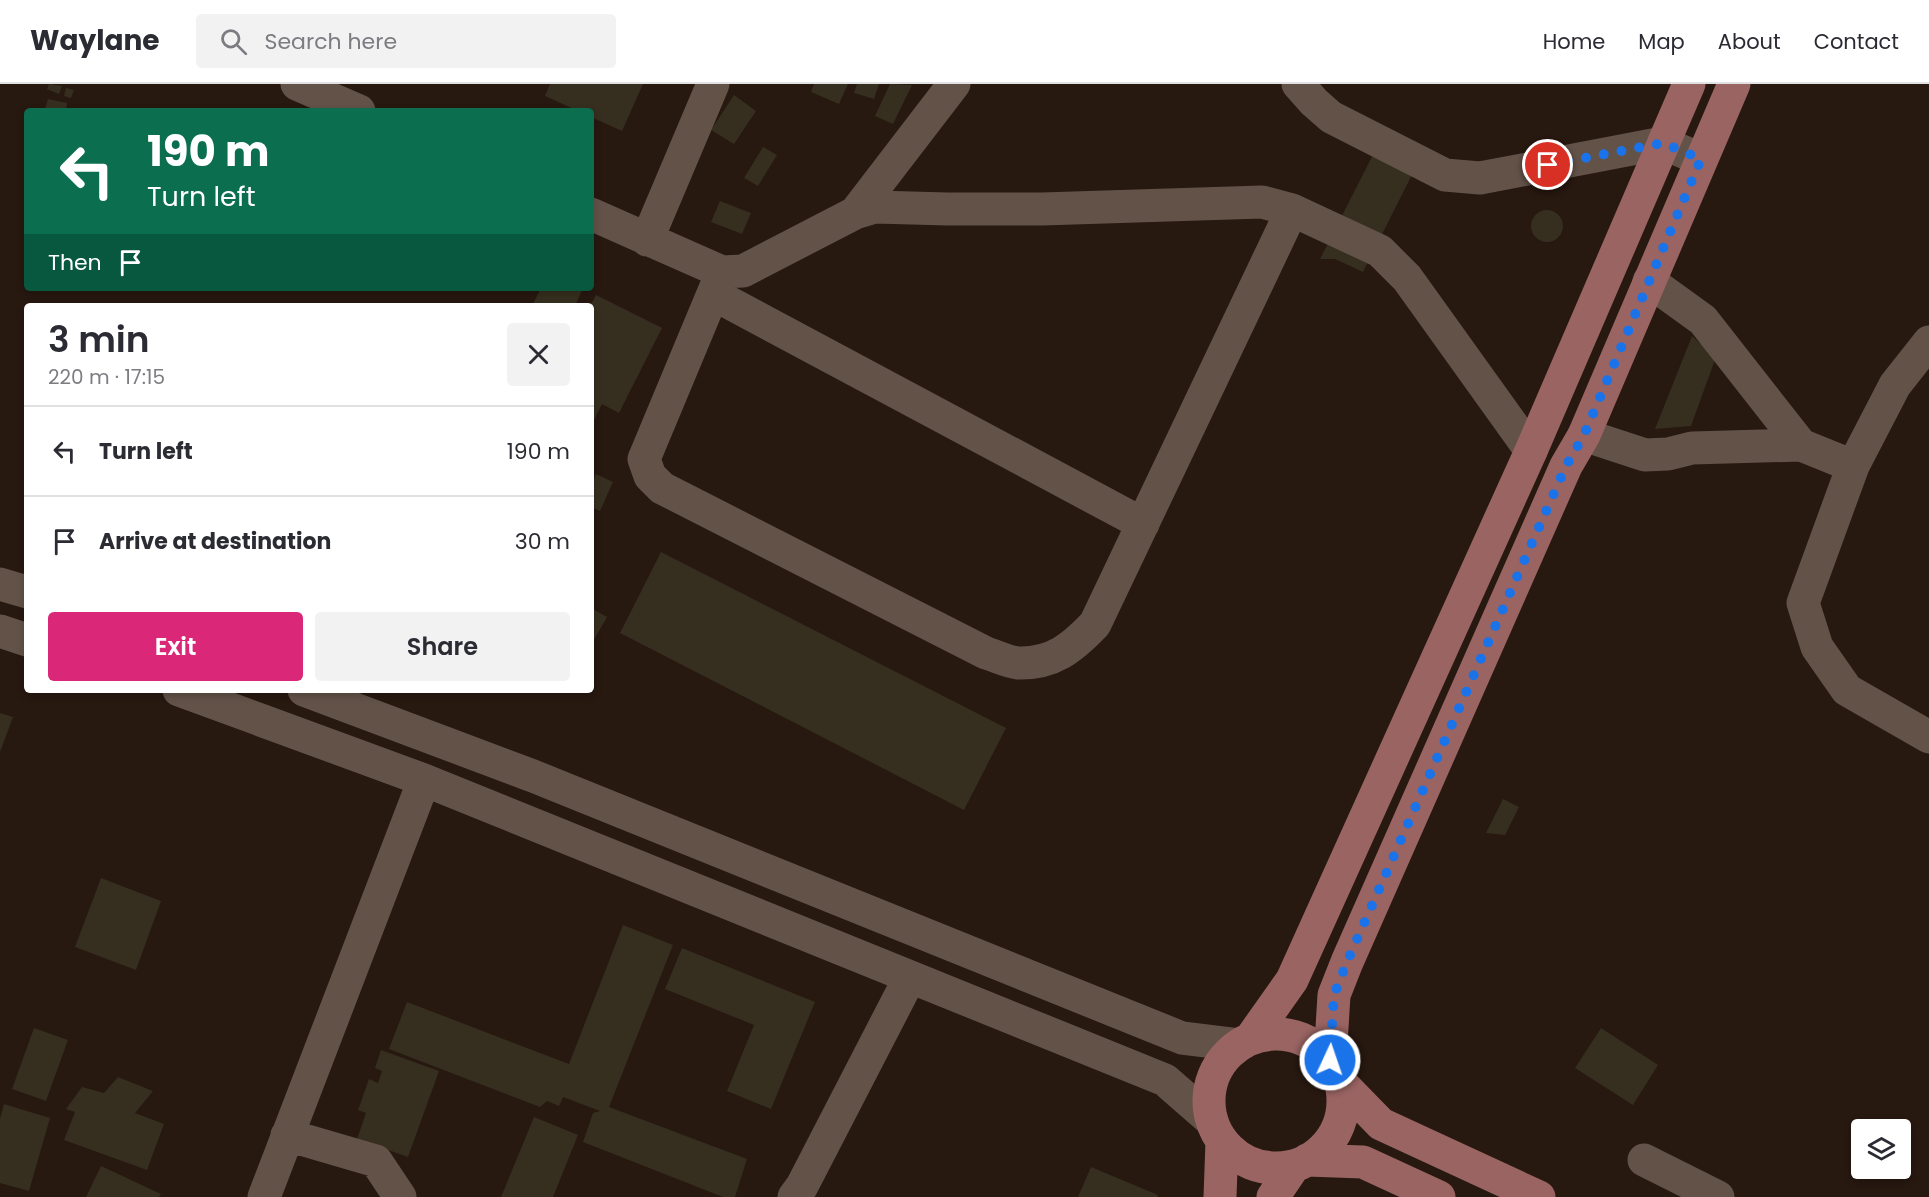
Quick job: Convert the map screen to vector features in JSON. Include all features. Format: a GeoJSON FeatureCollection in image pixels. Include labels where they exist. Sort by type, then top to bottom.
{"type":"FeatureCollection","features":[{"type":"Feature","properties":{"kind":"main road"},"geometry":{"type":"LineString","coordinates":[[1220,1197],[1217,1131],[1209,1104],[1210,1086],[1227,1056],[1245,1041],[1292,980],[1531,451],[1689,84]]}},
{"type":"Feature","properties":{"kind":"main road"},"geometry":{"type":"LineString","coordinates":[[1273,1197],[1300,1163],[1322,1149],[1333,1135],[1340,1118],[1342,1100],[1335,1071],[1334,995],[1566,466],[1584,435],[1734,84]]}},
{"type":"Feature","properties":{"kind":"main road"},"geometry":{"type":"LineString","coordinates":[[1245,1041],[1286,1035],[1307,1042],[1381,1124],[1539,1197]]}},
{"type":"Feature","properties":{"kind":"main road"},"geometry":{"type":"LineString","coordinates":[[1217,1131],[1232,1152],[1262,1167],[1300,1163],[1362,1162],[1439,1197]]}},
{"type":"Feature","properties":{"kind":"street"},"geometry":{"type":"LineString","coordinates":[[297,84],[352,108]]}},
{"type":"Feature","properties":{"kind":"street"},"geometry":{"type":"LineString","coordinates":[[647,240],[713,84]]}},
{"type":"Feature","properties":{"kind":"street"},"geometry":{"type":"LineString","coordinates":[[855,213],[954,84]]}},
{"type":"Feature","properties":{"kind":"street"},"geometry":{"type":"LineString","coordinates":[[1298,84],[1331,117],[1445,175],[1480,178],[1663,143],[1701,159]]}},
{"type":"Feature","properties":{"kind":"street"},"geometry":{"type":"LineString","coordinates":[[1292,210],[1095,624],[1073,646],[1047,660],[1016,663],[986,653],[662,488],[650,476],[644,459],[717,283],[855,213],[875,207],[1042,209],[1262,202],[1292,210],[1380,251],[1400,272],[1531,451]]}},
{"type":"Feature","properties":{"kind":"street"},"geometry":{"type":"LineString","coordinates":[[594,215],[647,240],[717,283],[1143,524]]}},
{"type":"Feature","properties":{"kind":"street"},"geometry":{"type":"LineString","coordinates":[[1648,281],[1702,320],[1802,445]]}},
{"type":"Feature","properties":{"kind":"street"},"geometry":{"type":"LineString","coordinates":[[1929,342],[1895,385],[1853,466],[1803,603],[1817,647],[1847,690],[1929,737]]}},
{"type":"Feature","properties":{"kind":"street"},"geometry":{"type":"LineString","coordinates":[[1584,435],[1645,455],[1668,454],[1692,448],[1802,445],[1853,466]]}},
{"type":"Feature","properties":{"kind":"street"},"geometry":{"type":"LineString","coordinates":[[0,584],[24,591]]}},
{"type":"Feature","properties":{"kind":"street"},"geometry":{"type":"LineString","coordinates":[[0,631],[24,639]]}},
{"type":"Feature","properties":{"kind":"street"},"geometry":{"type":"LineString","coordinates":[[187,693],[424,780],[1165,1080],[1217,1131]]}},
{"type":"Feature","properties":{"kind":"street"},"geometry":{"type":"LineString","coordinates":[[312,693],[532,776],[1182,1038],[1245,1041]]}},
{"type":"Feature","properties":{"kind":"street"},"geometry":{"type":"LineString","coordinates":[[264,1197],[424,780]]}},
{"type":"Feature","properties":{"kind":"street"},"geometry":{"type":"LineString","coordinates":[[794,1197],[910,976]]}},
{"type":"Feature","properties":{"kind":"street"},"geometry":{"type":"LineString","coordinates":[[287,1135],[376,1161],[400,1197]]}},
{"type":"Feature","properties":{"kind":"street"},"geometry":{"type":"LineString","coordinates":[[1644,1160],[1718,1197]]}},
{"type":"Feature","properties":{"kind":"building"},"geometry":{"type":"Polygon","coordinates":[[[49,84],[62,86],[59,94],[47,89],[49,84]]]}},
{"type":"Feature","properties":{"kind":"building"},"geometry":{"type":"Polygon","coordinates":[[[550,84],[643,84],[622,131],[594,118],[594,108],[571,108],[545,96],[550,84]]]}},
{"type":"Feature","properties":{"kind":"building"},"geometry":{"type":"Polygon","coordinates":[[[814,84],[848,84],[839,104],[811,92],[814,84]]]}},
{"type":"Feature","properties":{"kind":"building"},"geometry":{"type":"Polygon","coordinates":[[[857,84],[879,84],[874,99],[854,93],[857,84]]]}},
{"type":"Feature","properties":{"kind":"building"},"geometry":{"type":"Polygon","coordinates":[[[890,84],[912,85],[893,124],[875,116],[890,84]]]}},
{"type":"Feature","properties":{"kind":"building"},"geometry":{"type":"Polygon","coordinates":[[[66,88],[74,90],[71,98],[64,96],[66,88]]]}},
{"type":"Feature","properties":{"kind":"building"},"geometry":{"type":"Polygon","coordinates":[[[734,95],[756,111],[734,144],[711,130],[734,95]]]}},
{"type":"Feature","properties":{"kind":"building"},"geometry":{"type":"Polygon","coordinates":[[[48,99],[67,103],[66,108],[45,108],[48,99]]]}},
{"type":"Feature","properties":{"kind":"building"},"geometry":{"type":"Polygon","coordinates":[[[1385,131],[1424,151],[1363,272],[1335,259],[1320,259],[1385,131]]]}},
{"type":"Feature","properties":{"kind":"building"},"geometry":{"type":"Polygon","coordinates":[[[763,147],[777,155],[758,186],[744,178],[763,147]]]}},
{"type":"Feature","properties":{"kind":"building"},"geometry":{"type":"Polygon","coordinates":[[[720,201],[751,213],[742,234],[711,222],[720,201]]]}},
{"type":"Feature","properties":{"kind":"building"},"geometry":{"type":"Polygon","coordinates":[[[1547,210],[1559,214],[1563,226],[1559,238],[1547,242],[1535,238],[1531,226],[1535,214],[1547,210]]]}},
{"type":"Feature","properties":{"kind":"building"},"geometry":{"type":"Polygon","coordinates":[[[540,291],[582,291],[576,303],[534,303],[540,291]]]}},
{"type":"Feature","properties":{"kind":"building"},"geometry":{"type":"Polygon","coordinates":[[[596,295],[662,328],[619,413],[602,404],[594,420],[594,303],[592,303],[596,295]]]}},
{"type":"Feature","properties":{"kind":"building"},"geometry":{"type":"Polygon","coordinates":[[[1692,336],[1716,357],[1691,426],[1655,429],[1692,336]]]}},
{"type":"Feature","properties":{"kind":"building"},"geometry":{"type":"Polygon","coordinates":[[[596,474],[613,482],[600,511],[594,508],[596,474]]]}},
{"type":"Feature","properties":{"kind":"building"},"geometry":{"type":"Polygon","coordinates":[[[661,552],[1006,728],[964,810],[620,633],[661,552]]]}},
{"type":"Feature","properties":{"kind":"building"},"geometry":{"type":"Polygon","coordinates":[[[594,610],[607,617],[594,640],[594,610]]]}},
{"type":"Feature","properties":{"kind":"building"},"geometry":{"type":"Polygon","coordinates":[[[0,713],[13,717],[0,752],[0,713]]]}},
{"type":"Feature","properties":{"kind":"building"},"geometry":{"type":"Polygon","coordinates":[[[1503,799],[1519,807],[1505,835],[1486,833],[1503,799]]]}},
{"type":"Feature","properties":{"kind":"building"},"geometry":{"type":"Polygon","coordinates":[[[101,878],[161,901],[136,970],[75,947],[101,878]]]}},
{"type":"Feature","properties":{"kind":"building"},"geometry":{"type":"Polygon","coordinates":[[[623,925],[673,945],[609,1107],[747,1159],[735,1197],[723,1197],[583,1142],[593,1113],[600,1111],[563,1097],[559,1106],[547,1101],[540,1107],[389,1049],[407,1002],[569,1064],[623,925]]]}},
{"type":"Feature","properties":{"kind":"building"},"geometry":{"type":"Polygon","coordinates":[[[682,948],[815,1002],[771,1109],[727,1091],[754,1025],[665,989],[682,948]]]}},
{"type":"Feature","properties":{"kind":"building"},"geometry":{"type":"Polygon","coordinates":[[[34,1028],[68,1040],[46,1101],[12,1089],[34,1028]]]}},
{"type":"Feature","properties":{"kind":"building"},"geometry":{"type":"Polygon","coordinates":[[[1601,1028],[1658,1065],[1633,1105],[1575,1068],[1601,1028]]]}},
{"type":"Feature","properties":{"kind":"building"},"geometry":{"type":"Polygon","coordinates":[[[381,1050],[439,1071],[408,1157],[357,1139],[366,1113],[358,1110],[369,1079],[378,1083],[382,1071],[375,1068],[381,1050]]]}},
{"type":"Feature","properties":{"kind":"building"},"geometry":{"type":"Polygon","coordinates":[[[118,1077],[153,1091],[135,1113],[164,1124],[147,1170],[64,1140],[75,1112],[66,1109],[82,1087],[104,1093],[118,1077]]]}},
{"type":"Feature","properties":{"kind":"building"},"geometry":{"type":"Polygon","coordinates":[[[4,1104],[50,1118],[29,1191],[0,1183],[0,1119],[4,1104]]]}},
{"type":"Feature","properties":{"kind":"building"},"geometry":{"type":"Polygon","coordinates":[[[534,1117],[578,1135],[553,1197],[501,1197],[534,1117]]]}},
{"type":"Feature","properties":{"kind":"building"},"geometry":{"type":"Polygon","coordinates":[[[101,1166],[161,1194],[159,1197],[86,1197],[101,1166]]]}},
{"type":"Feature","properties":{"kind":"building"},"geometry":{"type":"Polygon","coordinates":[[[1091,1167],[1158,1195],[1157,1197],[1078,1197],[1091,1167]]]}},
{"type":"Feature","properties":{"kind":"route"},"geometry":{"type":"LineString","coordinates":[[1330,1060],[1334,995],[1347,962],[1566,466],[1584,435],[1701,159],[1663,143],[1548,165]]}}]}
